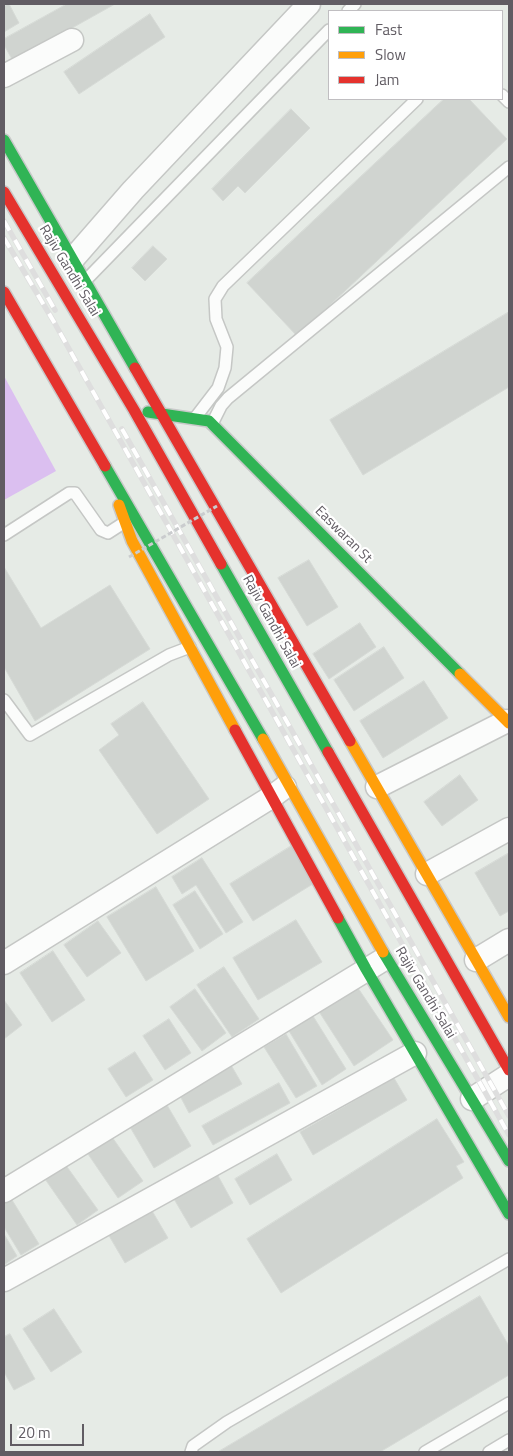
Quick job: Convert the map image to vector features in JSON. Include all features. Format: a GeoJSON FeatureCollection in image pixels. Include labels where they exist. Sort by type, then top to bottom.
{"type":"FeatureCollection","features":[{"type":"Feature","properties":{"kind":"street"},"geometry":{"type":"LineString","coordinates":[[72,260],[133,190],[309,4]]}},
{"type":"Feature","properties":{"kind":"street"},"geometry":{"type":"LineString","coordinates":[[4,76],[72,40]]}},
{"type":"Feature","properties":{"kind":"street"},"geometry":{"type":"LineString","coordinates":[[4,140],[509,1017]]}},
{"type":"Feature","properties":{"kind":"street","name":"Rajiv Gandhi Salai"},"geometry":{"type":"LineString","coordinates":[[4,192],[134,410],[509,1070]]}},
{"type":"Feature","properties":{"kind":"street","name":"Rajiv Gandhi Salai"},"geometry":{"type":"LineString","coordinates":[[4,292],[105,466],[281,790],[509,1161]]}},
{"type":"Feature","properties":{"kind":"street","name":"Easwaran St"},"geometry":{"type":"LineString","coordinates":[[134,410],[209,421],[508,722]]}},
{"type":"Feature","properties":{"kind":"street"},"geometry":{"type":"LineString","coordinates":[[105,466],[132,541],[190,647],[281,790],[366,969],[509,1214]]}},
{"type":"Feature","properties":{"kind":"street"},"geometry":{"type":"LineString","coordinates":[[377,787],[508,722]]}},
{"type":"Feature","properties":{"kind":"street"},"geometry":{"type":"LineString","coordinates":[[4,963],[281,790]]}},
{"type":"Feature","properties":{"kind":"street"},"geometry":{"type":"LineString","coordinates":[[427,874],[509,829]]}},
{"type":"Feature","properties":{"kind":"street"},"geometry":{"type":"LineString","coordinates":[[476,960],[509,940]]}},
{"type":"Feature","properties":{"kind":"street"},"geometry":{"type":"LineString","coordinates":[[4,1191],[386,958]]}},
{"type":"Feature","properties":{"kind":"street"},"geometry":{"type":"LineString","coordinates":[[4,1280],[415,1053]]}},
{"type":"Feature","properties":{"kind":"street"},"geometry":{"type":"LineString","coordinates":[[472,1099],[509,1075]]}},
{"type":"Feature","properties":{"kind":"lane"},"geometry":{"type":"LineString","coordinates":[[85,281],[328,31]]}},
{"type":"Feature","properties":{"kind":"lane"},"geometry":{"type":"LineString","coordinates":[[194,418],[218,388],[225,368],[227,347],[216,318],[214,299],[223,286],[416,100]]}},
{"type":"Feature","properties":{"kind":"lane"},"geometry":{"type":"LineString","coordinates":[[212,424],[221,406],[228,398],[509,167]]}},
{"type":"Feature","properties":{"kind":"lane"},"geometry":{"type":"LineString","coordinates":[[4,535],[69,493],[75,493],[101,530],[108,533],[125,522]]}},
{"type":"Feature","properties":{"kind":"lane"},"geometry":{"type":"LineString","coordinates":[[4,700],[30,735],[169,655],[190,647]]}},
{"type":"Feature","properties":{"kind":"lane"},"geometry":{"type":"LineString","coordinates":[[191,1452],[193,1446],[227,1422],[509,1259]]}},
{"type":"Feature","properties":{"kind":"lane"},"geometry":{"type":"LineString","coordinates":[[425,1452],[509,1403]]}},
{"type":"Feature","properties":{"kind":"lane"},"geometry":{"type":"LineString","coordinates":[[489,1452],[509,1440]]}},
{"type":"Feature","properties":{"kind":"path"},"geometry":{"type":"LineString","coordinates":[[129,558],[217,506]]}},
{"type":"Feature","properties":{"kind":"shaded area"},"geometry":{"type":"Polygon","coordinates":[[[4,376],[56,471],[4,500],[4,376]]]}},
{"type":"Feature","properties":{"kind":"building"},"geometry":{"type":"Polygon","coordinates":[[[9,4],[19,23],[4,32],[4,6],[9,4]]]}},
{"type":"Feature","properties":{"kind":"building"},"geometry":{"type":"Polygon","coordinates":[[[67,4],[115,4],[13,61],[4,45],[4,39],[67,4]]]}},
{"type":"Feature","properties":{"kind":"building"},"geometry":{"type":"Polygon","coordinates":[[[150,14],[165,37],[79,94],[64,72],[150,14]]]}},
{"type":"Feature","properties":{"kind":"building"},"geometry":{"type":"Polygon","coordinates":[[[443,100],[470,100],[507,139],[297,336],[247,283],[443,100]]]}},
{"type":"Feature","properties":{"kind":"building"},"geometry":{"type":"Polygon","coordinates":[[[291,109],[310,128],[245,193],[238,186],[223,201],[212,189],[291,109]]]}},
{"type":"Feature","properties":{"kind":"building"},"geometry":{"type":"Polygon","coordinates":[[[153,246],[167,259],[145,281],[132,268],[153,246]]]}},
{"type":"Feature","properties":{"kind":"building"},"geometry":{"type":"Polygon","coordinates":[[[509,312],[509,387],[363,475],[330,420],[509,312]]]}},
{"type":"Feature","properties":{"kind":"building"},"geometry":{"type":"Polygon","coordinates":[[[309,560],[338,607],[307,626],[278,578],[309,560]]]}},
{"type":"Feature","properties":{"kind":"building"},"geometry":{"type":"Polygon","coordinates":[[[4,567],[41,628],[110,585],[150,649],[35,721],[4,667],[4,567]]]}},
{"type":"Feature","properties":{"kind":"building"},"geometry":{"type":"Polygon","coordinates":[[[360,623],[376,647],[329,679],[313,654],[360,623]]]}},
{"type":"Feature","properties":{"kind":"building"},"geometry":{"type":"Polygon","coordinates":[[[384,647],[404,678],[354,711],[334,680],[384,647]]]}},
{"type":"Feature","properties":{"kind":"building"},"geometry":{"type":"Polygon","coordinates":[[[424,681],[448,718],[383,758],[360,721],[424,681]]]}},
{"type":"Feature","properties":{"kind":"building"},"geometry":{"type":"Polygon","coordinates":[[[143,702],[209,799],[157,834],[99,750],[119,735],[111,724],[143,702]]]}},
{"type":"Feature","properties":{"kind":"building"},"geometry":{"type":"Polygon","coordinates":[[[460,775],[478,800],[442,826],[424,802],[460,775]]]}},
{"type":"Feature","properties":{"kind":"building"},"geometry":{"type":"Polygon","coordinates":[[[293,845],[316,882],[253,921],[230,884],[293,845]]]}},
{"type":"Feature","properties":{"kind":"building"},"geometry":{"type":"Polygon","coordinates":[[[509,853],[509,911],[500,916],[475,873],[509,853]]]}},
{"type":"Feature","properties":{"kind":"building"},"geometry":{"type":"Polygon","coordinates":[[[202,858],[243,922],[226,933],[196,885],[182,894],[172,877],[202,858]]]}},
{"type":"Feature","properties":{"kind":"building"},"geometry":{"type":"Polygon","coordinates":[[[156,887],[194,951],[146,981],[107,917],[156,887]]]}},
{"type":"Feature","properties":{"kind":"building"},"geometry":{"type":"Polygon","coordinates":[[[195,891],[223,934],[200,949],[173,905],[195,891]]]}},
{"type":"Feature","properties":{"kind":"building"},"geometry":{"type":"Polygon","coordinates":[[[296,920],[322,962],[258,1000],[233,958],[296,920]]]}},
{"type":"Feature","properties":{"kind":"building"},"geometry":{"type":"Polygon","coordinates":[[[98,921],[121,953],[87,977],[64,945],[98,921]]]}},
{"type":"Feature","properties":{"kind":"building"},"geometry":{"type":"Polygon","coordinates":[[[53,951],[85,1000],[52,1022],[20,973],[53,951]]]}},
{"type":"Feature","properties":{"kind":"building"},"geometry":{"type":"Polygon","coordinates":[[[224,967],[259,1019],[232,1037],[197,985],[224,967]]]}},
{"type":"Feature","properties":{"kind":"building"},"geometry":{"type":"Polygon","coordinates":[[[356,985],[393,1040],[354,1066],[318,1010],[356,985]]]}},
{"type":"Feature","properties":{"kind":"building"},"geometry":{"type":"Polygon","coordinates":[[[195,989],[226,1033],[202,1051],[170,1007],[195,989]]]}},
{"type":"Feature","properties":{"kind":"building"},"geometry":{"type":"Polygon","coordinates":[[[4,1000],[22,1025],[4,1039],[4,1000]]]}},
{"type":"Feature","properties":{"kind":"building"},"geometry":{"type":"Polygon","coordinates":[[[313,1016],[346,1069],[322,1085],[289,1031],[313,1016]]]}},
{"type":"Feature","properties":{"kind":"building"},"geometry":{"type":"Polygon","coordinates":[[[169,1019],[191,1053],[165,1070],[143,1036],[169,1019]]]}},
{"type":"Feature","properties":{"kind":"building"},"geometry":{"type":"Polygon","coordinates":[[[286,1034],[317,1086],[296,1098],[264,1047],[286,1034]]]}},
{"type":"Feature","properties":{"kind":"building"},"geometry":{"type":"Polygon","coordinates":[[[135,1052],[153,1080],[126,1097],[108,1069],[135,1052]]]}},
{"type":"Feature","properties":{"kind":"building"},"geometry":{"type":"Polygon","coordinates":[[[231,1065],[242,1084],[189,1113],[179,1094],[231,1065]]]}},
{"type":"Feature","properties":{"kind":"building"},"geometry":{"type":"Polygon","coordinates":[[[394,1078],[407,1100],[313,1155],[300,1132],[394,1078]]]}},
{"type":"Feature","properties":{"kind":"building"},"geometry":{"type":"Polygon","coordinates":[[[279,1083],[290,1103],[213,1145],[202,1126],[279,1083]]]}},
{"type":"Feature","properties":{"kind":"building"},"geometry":{"type":"Polygon","coordinates":[[[167,1105],[191,1146],[154,1168],[130,1127],[167,1105]]]}},
{"type":"Feature","properties":{"kind":"building"},"geometry":{"type":"Polygon","coordinates":[[[437,1119],[464,1162],[456,1166],[463,1178],[281,1293],[247,1239],[437,1119]]]}},
{"type":"Feature","properties":{"kind":"building"},"geometry":{"type":"Polygon","coordinates":[[[112,1137],[143,1181],[118,1198],[88,1154],[112,1137]]]}},
{"type":"Feature","properties":{"kind":"building"},"geometry":{"type":"Polygon","coordinates":[[[277,1154],[292,1180],[250,1205],[235,1179],[277,1154]]]}},
{"type":"Feature","properties":{"kind":"building"},"geometry":{"type":"Polygon","coordinates":[[[65,1164],[98,1210],[77,1225],[45,1179],[65,1164]]]}},
{"type":"Feature","properties":{"kind":"building"},"geometry":{"type":"Polygon","coordinates":[[[217,1174],[233,1203],[191,1228],[174,1199],[217,1174]]]}},
{"type":"Feature","properties":{"kind":"building"},"geometry":{"type":"Polygon","coordinates":[[[9,1195],[39,1244],[21,1255],[4,1227],[4,1198],[9,1195]]]}},
{"type":"Feature","properties":{"kind":"building"},"geometry":{"type":"Polygon","coordinates":[[[151,1209],[168,1238],[125,1263],[108,1234],[151,1209]]]}},
{"type":"Feature","properties":{"kind":"building"},"geometry":{"type":"Polygon","coordinates":[[[4,1234],[17,1256],[4,1265],[4,1234]]]}},
{"type":"Feature","properties":{"kind":"building"},"geometry":{"type":"Polygon","coordinates":[[[480,1296],[509,1346],[509,1375],[380,1452],[218,1452],[480,1296]]]}},
{"type":"Feature","properties":{"kind":"building"},"geometry":{"type":"Polygon","coordinates":[[[54,1309],[82,1352],[51,1372],[23,1329],[54,1309]]]}},
{"type":"Feature","properties":{"kind":"building"},"geometry":{"type":"Polygon","coordinates":[[[10,1334],[35,1379],[14,1390],[4,1372],[4,1337],[10,1334]]]}},
{"type":"Feature","properties":{"kind":"railway"},"geometry":{"type":"LineString","coordinates":[[4,221],[55,310]]}},
{"type":"Feature","properties":{"kind":"railway"},"geometry":{"type":"LineString","coordinates":[[4,238],[54,322],[509,1135]]}},
{"type":"Feature","properties":{"kind":"railway"},"geometry":{"type":"LineString","coordinates":[[122,429],[509,1116]]}},
{"type":"Feature","properties":{"kind":"traffic: fast"},"geometry":{"type":"LineString","coordinates":[[4,140],[135,368]]}},
{"type":"Feature","properties":{"kind":"traffic: fast"},"geometry":{"type":"LineString","coordinates":[[148,412],[209,421],[460,674]]}},
{"type":"Feature","properties":{"kind":"traffic: fast"},"geometry":{"type":"LineString","coordinates":[[105,466],[263,739]]}},
{"type":"Feature","properties":{"kind":"traffic: fast"},"geometry":{"type":"LineString","coordinates":[[221,564],[328,752]]}},
{"type":"Feature","properties":{"kind":"traffic: fast"},"geometry":{"type":"LineString","coordinates":[[338,918],[509,1214]]}},
{"type":"Feature","properties":{"kind":"traffic: fast"},"geometry":{"type":"LineString","coordinates":[[383,952],[509,1161]]}},
{"type":"Feature","properties":{"kind":"traffic: slow"},"geometry":{"type":"LineString","coordinates":[[119,505],[132,541],[235,730]]}},
{"type":"Feature","properties":{"kind":"traffic: slow"},"geometry":{"type":"LineString","coordinates":[[460,674],[509,723]]}},
{"type":"Feature","properties":{"kind":"traffic: slow"},"geometry":{"type":"LineString","coordinates":[[263,739],[383,952]]}},
{"type":"Feature","properties":{"kind":"traffic: slow"},"geometry":{"type":"LineString","coordinates":[[350,741],[509,1017]]}},
{"type":"Feature","properties":{"kind":"traffic: jam"},"geometry":{"type":"LineString","coordinates":[[4,192],[134,410],[221,564]]}},
{"type":"Feature","properties":{"kind":"traffic: jam"},"geometry":{"type":"LineString","coordinates":[[4,292],[105,466]]}},
{"type":"Feature","properties":{"kind":"traffic: jam"},"geometry":{"type":"LineString","coordinates":[[135,368],[350,741]]}},
{"type":"Feature","properties":{"kind":"traffic: jam"},"geometry":{"type":"LineString","coordinates":[[235,730],[338,918]]}},
{"type":"Feature","properties":{"kind":"traffic: jam"},"geometry":{"type":"LineString","coordinates":[[328,752],[509,1070]]}}]}
